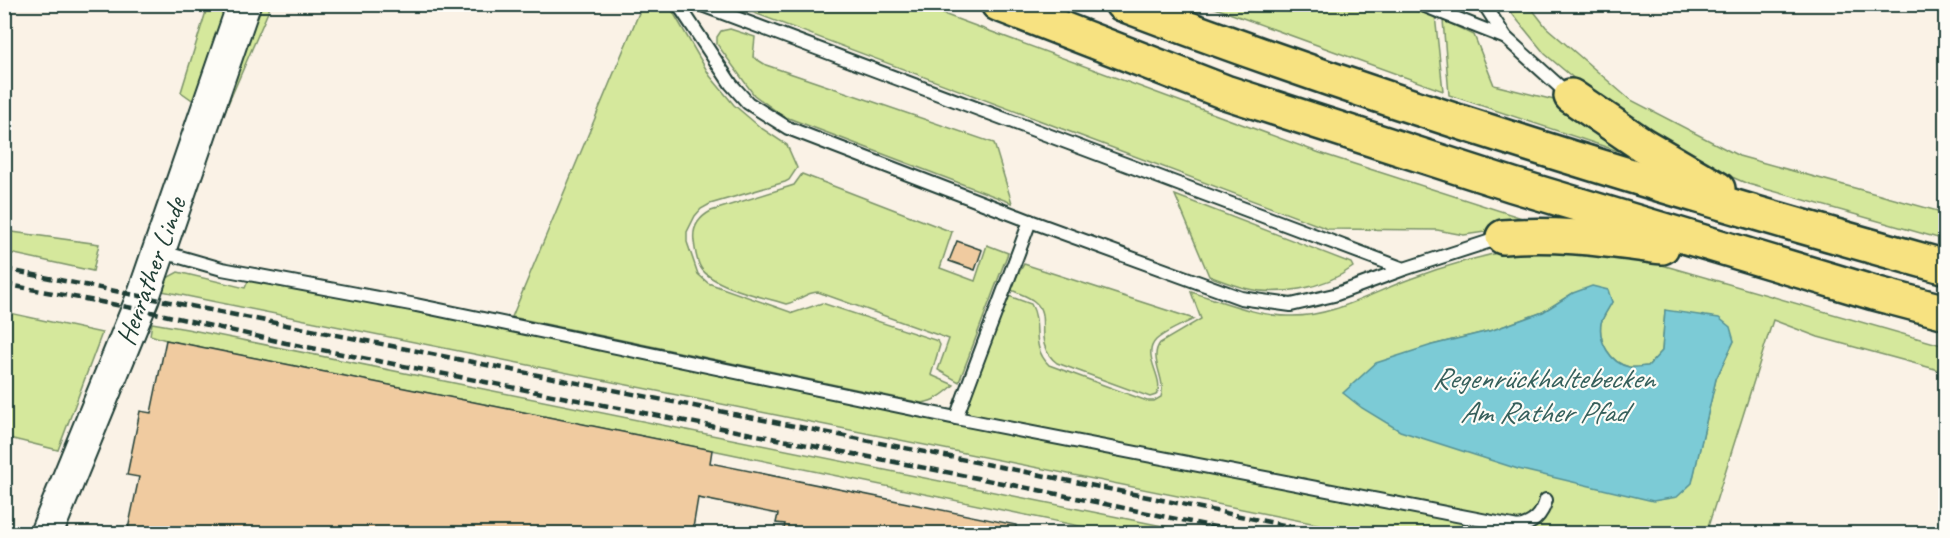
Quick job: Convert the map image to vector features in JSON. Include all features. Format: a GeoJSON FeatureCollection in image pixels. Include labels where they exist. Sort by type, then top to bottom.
{"type":"FeatureCollection","features":[{"type":"Feature","properties":{"kind":"highway"},"geometry":{"type":"LineString","coordinates":[[998,4],[1225,92],[1513,185],[1758,259],[1946,312]]}},
{"type":"Feature","properties":{"kind":"highway"},"geometry":{"type":"LineString","coordinates":[[1122,4],[1208,37],[1503,136],[1763,216],[1946,267]]}},
{"type":"Feature","properties":{"kind":"highway"},"geometry":{"type":"LineString","coordinates":[[1570,96],[1643,145],[1763,216]]}},
{"type":"Feature","properties":{"kind":"highway"},"geometry":{"type":"LineString","coordinates":[[1503,237],[1537,234],[1571,235],[1758,259]]}},
{"type":"Feature","properties":{"kind":"street","name":"Herrather Linde"},"geometry":{"type":"LineString","coordinates":[[46,534],[138,309],[244,4]]}},
{"type":"Feature","properties":{"kind":"lane"},"geometry":{"type":"LineString","coordinates":[[678,4],[731,84],[748,103],[788,128],[1030,221],[1241,297],[1291,305],[1334,295],[1404,269],[1503,237]]}},
{"type":"Feature","properties":{"kind":"lane"},"geometry":{"type":"LineString","coordinates":[[699,4],[1404,269]]}},
{"type":"Feature","properties":{"kind":"lane"},"geometry":{"type":"LineString","coordinates":[[1420,4],[1506,38]]}},
{"type":"Feature","properties":{"kind":"lane"},"geometry":{"type":"LineString","coordinates":[[1484,4],[1506,38],[1570,96]]}},
{"type":"Feature","properties":{"kind":"lane"},"geometry":{"type":"LineString","coordinates":[[956,418],[1030,221]]}},
{"type":"Feature","properties":{"kind":"lane"},"geometry":{"type":"LineString","coordinates":[[158,251],[222,269],[416,304],[956,418],[1518,527],[1535,520],[1543,512],[1546,500]]}},
{"type":"Feature","properties":{"kind":"green space"},"geometry":{"type":"Polygon","coordinates":[[[208,5],[233,5],[198,104],[181,92],[208,5]]]}},
{"type":"Feature","properties":{"kind":"green space"},"geometry":{"type":"Polygon","coordinates":[[[258,5],[271,5],[225,111],[220,110],[258,5]]]}},
{"type":"Feature","properties":{"kind":"green space"},"geometry":{"type":"Polygon","coordinates":[[[639,5],[669,5],[710,76],[734,105],[761,128],[787,145],[797,168],[785,182],[710,204],[701,209],[687,232],[687,242],[698,274],[708,283],[793,313],[822,303],[938,341],[940,345],[931,375],[954,385],[947,391],[935,399],[922,403],[512,317],[641,8],[639,5]]]}},
{"type":"Feature","properties":{"kind":"green space"},"geometry":{"type":"Polygon","coordinates":[[[733,5],[919,5],[1320,153],[1541,224],[1464,235],[1437,230],[1328,229],[733,5]]]}},
{"type":"Feature","properties":{"kind":"green space"},"geometry":{"type":"Polygon","coordinates":[[[1207,5],[1407,5],[1435,15],[1443,91],[1207,5]]]}},
{"type":"Feature","properties":{"kind":"green space"},"geometry":{"type":"Polygon","coordinates":[[[1505,5],[1529,5],[1546,27],[1629,99],[1739,156],[1945,213],[1945,240],[1748,184],[1695,161],[1589,91],[1545,54],[1505,5]]]}},
{"type":"Feature","properties":{"kind":"green space"},"geometry":{"type":"Polygon","coordinates":[[[1443,20],[1474,35],[1494,85],[1554,100],[1569,113],[1625,149],[1618,151],[1449,95],[1443,20]]]}},
{"type":"Feature","properties":{"kind":"green space"},"geometry":{"type":"Polygon","coordinates":[[[730,29],[755,37],[753,57],[766,65],[994,143],[1012,203],[783,116],[754,95],[717,44],[717,37],[721,31],[730,29]]]}},
{"type":"Feature","properties":{"kind":"green space"},"geometry":{"type":"Polygon","coordinates":[[[802,174],[952,232],[940,268],[975,281],[987,245],[1008,253],[959,382],[938,370],[949,339],[818,292],[786,304],[752,295],[716,281],[701,268],[696,255],[694,236],[696,227],[703,216],[711,211],[794,185],[802,174]]]}},
{"type":"Feature","properties":{"kind":"green space"},"geometry":{"type":"Polygon","coordinates":[[[1175,195],[1351,263],[1353,267],[1329,280],[1286,291],[1257,291],[1209,276],[1175,195]]]}},
{"type":"Feature","properties":{"kind":"green space"},"geometry":{"type":"Polygon","coordinates":[[[5,231],[99,244],[93,271],[5,252],[5,231]]]}},
{"type":"Feature","properties":{"kind":"green space"},"geometry":{"type":"Polygon","coordinates":[[[1529,247],[1620,255],[1662,265],[1945,346],[1946,372],[1818,337],[1773,320],[1706,533],[1366,534],[157,290],[165,279],[178,272],[245,288],[249,279],[449,315],[960,423],[1006,295],[1031,304],[1036,320],[1039,350],[1049,365],[1147,401],[1154,401],[1161,397],[1162,390],[1156,356],[1160,343],[1201,319],[1191,292],[1264,314],[1304,316],[1350,304],[1439,269],[1529,247]],[[1573,293],[1543,312],[1493,330],[1432,345],[1692,482],[1716,379],[1734,341],[1665,310],[1662,351],[1648,366],[1622,365],[1611,356],[1601,337],[1601,323],[1612,302],[1573,293]]]}},
{"type":"Feature","properties":{"kind":"green space"},"geometry":{"type":"Polygon","coordinates":[[[1024,264],[1194,319],[1164,334],[1152,346],[1152,360],[1159,389],[1156,395],[1150,397],[1057,363],[1045,347],[1040,308],[1030,298],[1009,289],[1024,264]]]}},
{"type":"Feature","properties":{"kind":"green space"},"geometry":{"type":"Polygon","coordinates":[[[5,312],[102,333],[58,450],[5,437],[5,312]]]}},
{"type":"Feature","properties":{"kind":"green space"},"geometry":{"type":"Polygon","coordinates":[[[152,323],[1197,533],[1113,533],[166,340],[150,335],[152,323]]]}},
{"type":"Feature","properties":{"kind":"water","name":"Regenrückhaltebecken Am Rather Pfad"},"geometry":{"type":"Polygon","coordinates":[[[1592,286],[1608,290],[1612,302],[1601,323],[1601,337],[1611,356],[1622,365],[1648,366],[1662,351],[1665,310],[1719,318],[1730,327],[1734,341],[1716,379],[1692,483],[1677,497],[1653,501],[1518,469],[1400,431],[1362,408],[1343,393],[1376,363],[1432,345],[1493,330],[1543,312],[1573,293],[1592,286]]]}},
{"type":"Feature","properties":{"kind":"building"},"geometry":{"type":"Polygon","coordinates":[[[957,241],[982,250],[975,270],[949,261],[957,241]]]}},
{"type":"Feature","properties":{"kind":"building"},"geometry":{"type":"Polygon","coordinates":[[[166,340],[712,450],[710,463],[1016,525],[1016,534],[783,534],[785,524],[776,523],[778,514],[698,498],[692,534],[127,534],[139,477],[127,475],[140,411],[151,413],[166,340]]]}},
{"type":"Feature","properties":{"kind":"railway"},"geometry":{"type":"LineString","coordinates":[[4,269],[1327,534]]}},
{"type":"Feature","properties":{"kind":"railway"},"geometry":{"type":"LineString","coordinates":[[4,284],[138,309],[286,343],[1038,490],[1248,534]]}}]}
